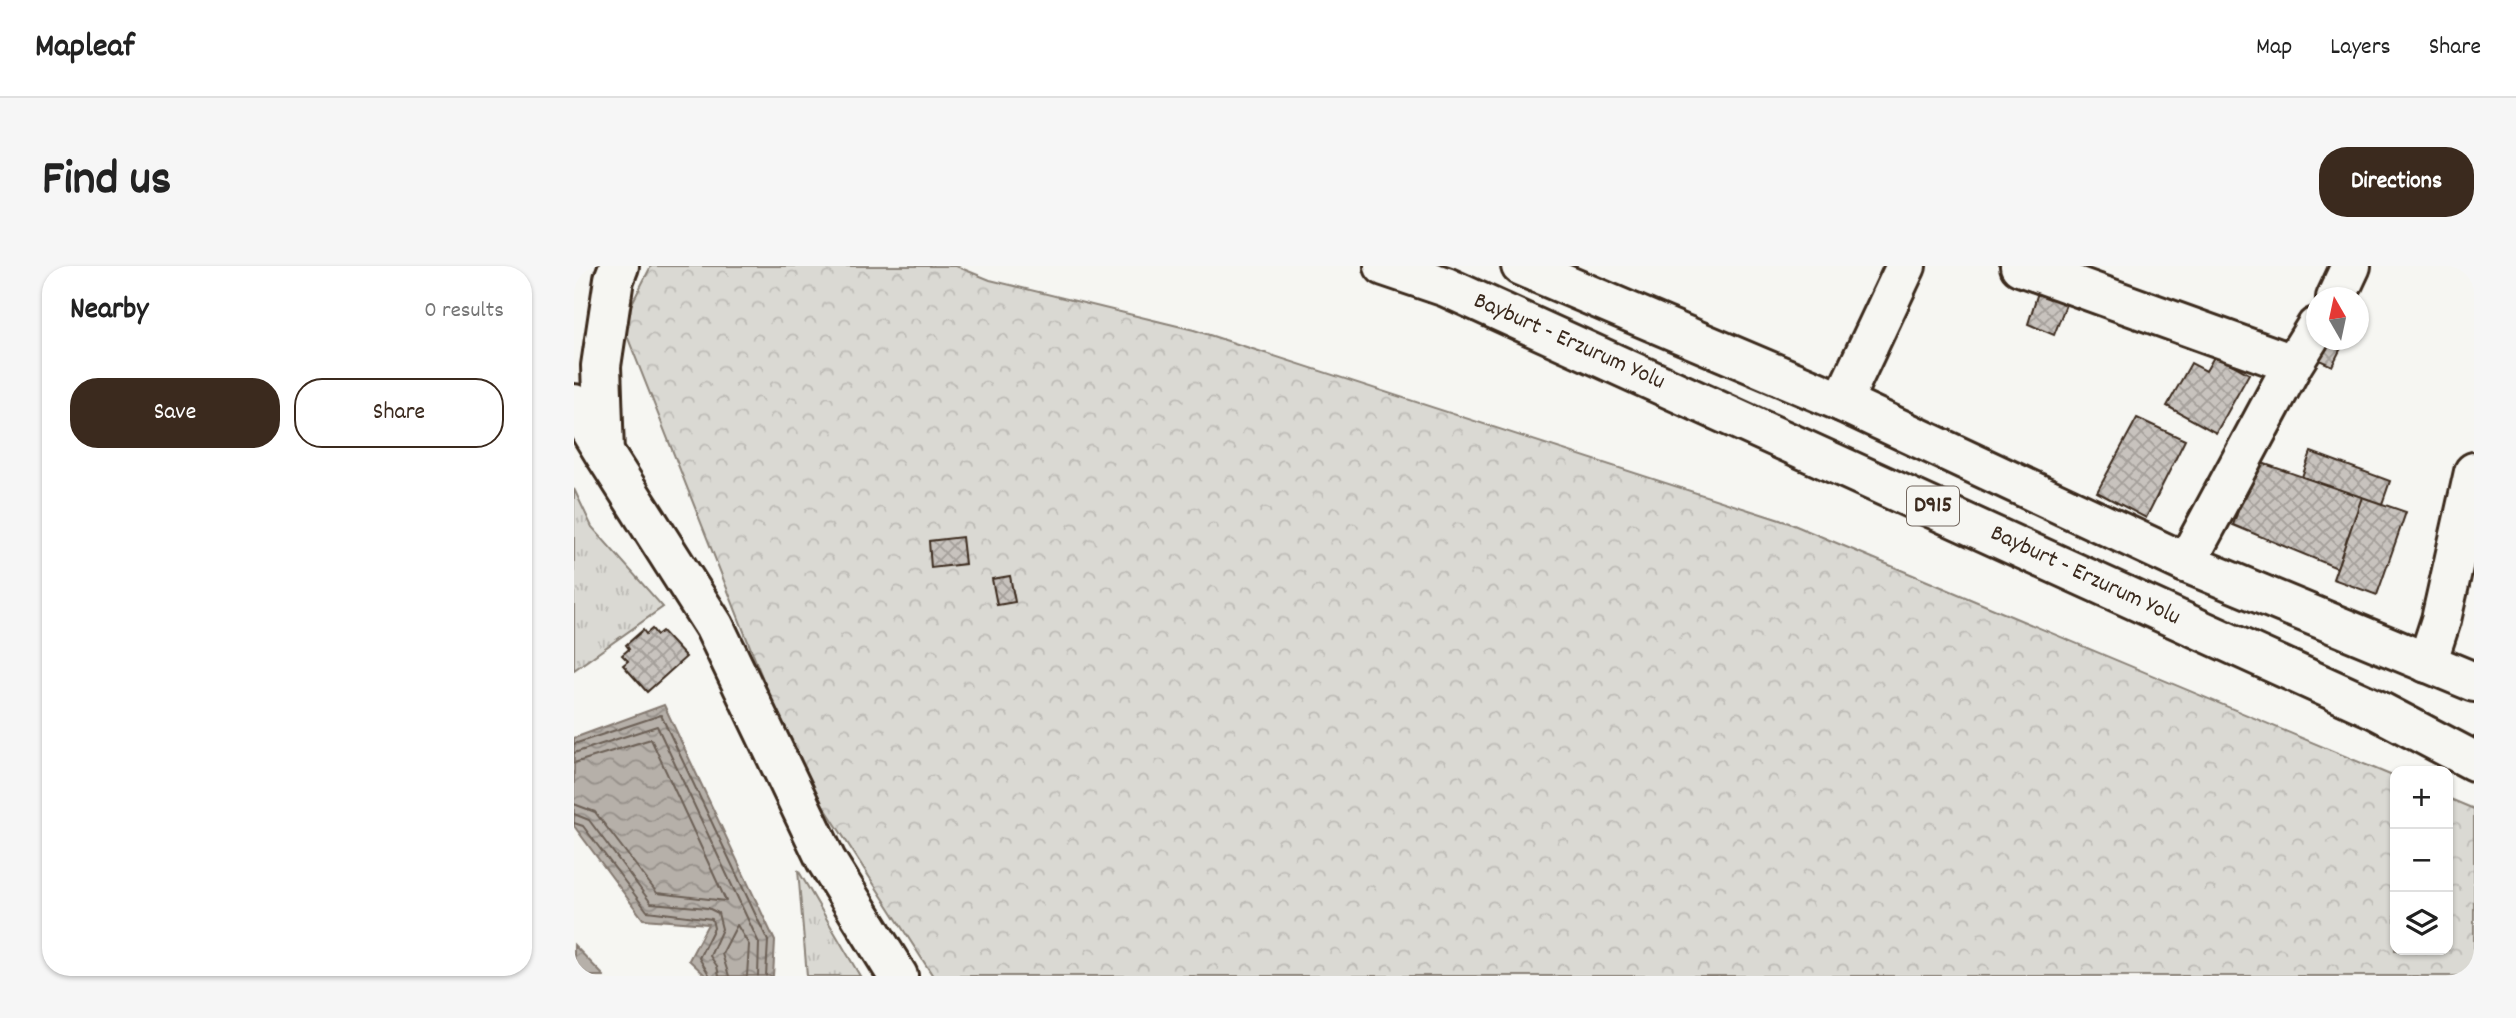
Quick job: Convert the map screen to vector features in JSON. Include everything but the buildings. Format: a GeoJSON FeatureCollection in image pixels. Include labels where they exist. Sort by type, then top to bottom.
{"type":"FeatureCollection","features":[{"type":"Feature","properties":{"kind":"main road"},"geometry":{"type":"LineString","coordinates":[[604,453],[601,366],[614,279],[619,266]]}},
{"type":"Feature","properties":{"kind":"main road","name":"Bayburt - Erzurum Yolu"},"geometry":{"type":"LineString","coordinates":[[1384,266],[1446,287],[1805,447],[2378,710],[2474,761]]}},
{"type":"Feature","properties":{"kind":"main road","name":"Bayburt - Erzurum Yolu"},"geometry":{"type":"LineString","coordinates":[[1521,266],[1842,402],[2186,563],[2474,682]]}},
{"type":"Feature","properties":{"kind":"main road"},"geometry":{"type":"LineString","coordinates":[[1842,402],[1906,266]]}},
{"type":"Feature","properties":{"kind":"main road"},"geometry":{"type":"LineString","coordinates":[[2020,266],[2293,364]]}},
{"type":"Feature","properties":{"kind":"main road"},"geometry":{"type":"LineString","coordinates":[[2341,287],[2351,266]]}},
{"type":"Feature","properties":{"kind":"main road"},"geometry":{"type":"LineString","coordinates":[[2186,563],[2306,343]]}},
{"type":"Feature","properties":{"kind":"main road"},"geometry":{"type":"LineString","coordinates":[[574,404],[714,626],[826,860],[898,976]]}},
{"type":"Feature","properties":{"kind":"main road"},"geometry":{"type":"LineString","coordinates":[[2427,663],[2441,620],[2474,472]]}},
{"type":"Feature","properties":{"kind":"green space"},"geometry":{"type":"Polygon","coordinates":[[[651,266],[956,266],[990,280],[1194,330],[1789,523],[2390,775],[2390,955],[2453,955],[2453,800],[2474,809],[2474,976],[933,976],[796,763],[622,323],[651,266]]]}},
{"type":"Feature","properties":{"kind":"green space"},"geometry":{"type":"Polygon","coordinates":[[[574,489],[592,527],[663,607],[574,670],[574,489]]]}},
{"type":"Feature","properties":{"kind":"green space"},"geometry":{"type":"Polygon","coordinates":[[[798,870],[860,976],[807,976],[798,870]]]}},
{"type":"Feature","properties":{"kind":"water"},"geometry":{"type":"Polygon","coordinates":[[[664,705],[775,941],[773,976],[706,976],[689,960],[708,924],[643,919],[574,826],[574,738],[664,705]]]}},
{"type":"Feature","properties":{"kind":"water"},"geometry":{"type":"Polygon","coordinates":[[[574,945],[604,976],[574,976],[574,945]]]}}]}
